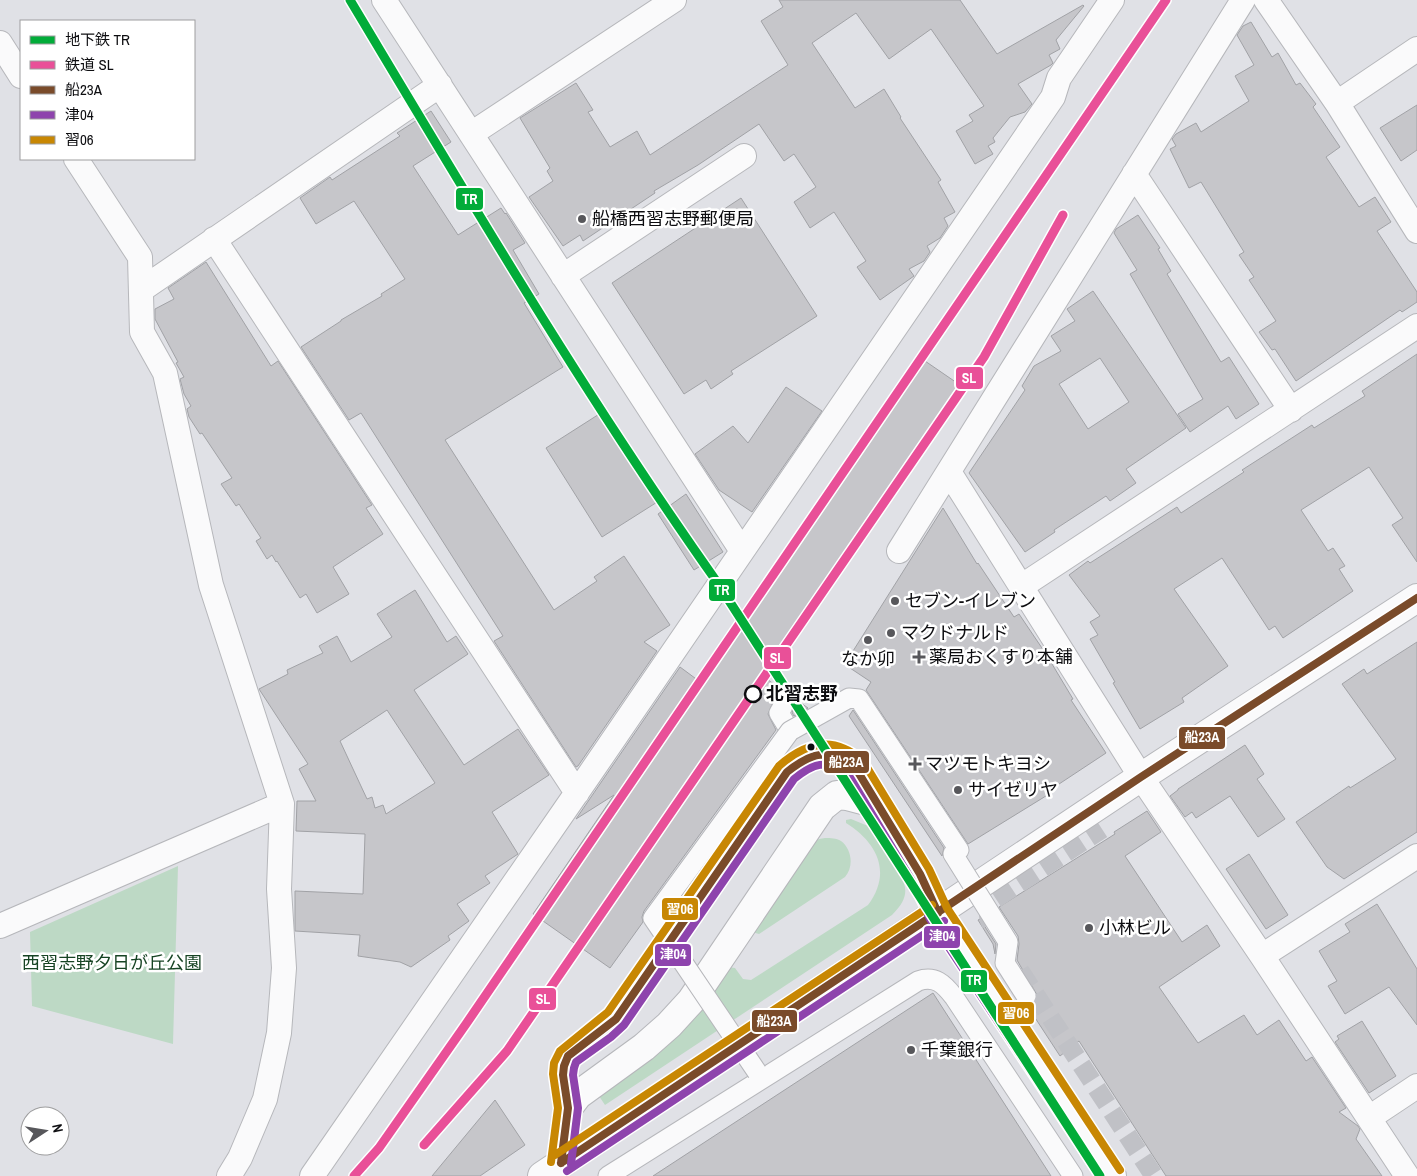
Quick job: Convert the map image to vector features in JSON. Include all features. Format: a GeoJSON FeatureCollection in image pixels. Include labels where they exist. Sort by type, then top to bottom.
{"type":"FeatureCollection","features":[{"type":"Feature","properties":{"kind":"street"},"geometry":{"type":"LineString","coordinates":[[384,0],[742,551]]}},
{"type":"Feature","properties":{"kind":"street"},"geometry":{"type":"LineString","coordinates":[[471,134],[674,0]]}},
{"type":"Feature","properties":{"kind":"street"},"geometry":{"type":"LineString","coordinates":[[312,1176],[577,793],[1053,97],[1059,78],[1112,0]]}},
{"type":"Feature","properties":{"kind":"street"},"geometry":{"type":"LineString","coordinates":[[899,550],[1243,0]]}},
{"type":"Feature","properties":{"kind":"street"},"geometry":{"type":"LineString","coordinates":[[1266,0],[1336,103],[1417,231]]}},
{"type":"Feature","properties":{"kind":"street"},"geometry":{"type":"LineString","coordinates":[[0,43],[20,74]]}},
{"type":"Feature","properties":{"kind":"street"},"geometry":{"type":"LineString","coordinates":[[1336,103],[1417,49]]}},
{"type":"Feature","properties":{"kind":"street"},"geometry":{"type":"LineString","coordinates":[[141,290],[440,85]]}},
{"type":"Feature","properties":{"kind":"street"},"geometry":{"type":"LineString","coordinates":[[563,276],[744,156]]}},
{"type":"Feature","properties":{"kind":"street"},"geometry":{"type":"LineString","coordinates":[[77,160],[140,257],[142,270],[142,332],[165,373],[211,585],[282,804],[279,889],[284,968],[279,1033],[265,1099],[240,1158],[229,1176]]}},
{"type":"Feature","properties":{"kind":"street"},"geometry":{"type":"LineString","coordinates":[[1134,174],[1291,410]]}},
{"type":"Feature","properties":{"kind":"street"},"geometry":{"type":"LineString","coordinates":[[214,240],[577,793]]}},
{"type":"Feature","properties":{"kind":"street"},"geometry":{"type":"LineString","coordinates":[[1022,586],[1417,326]]}},
{"type":"Feature","properties":{"kind":"street"},"geometry":{"type":"LineString","coordinates":[[949,472],[1141,776],[1407,1176]]}},
{"type":"Feature","properties":{"kind":"street"},"geometry":{"type":"LineString","coordinates":[[557,1172],[1141,776],[1417,598]]}},
{"type":"Feature","properties":{"kind":"street"},"geometry":{"type":"LineString","coordinates":[[758,1072],[653,918],[713,830],[790,731],[849,698],[859,699],[959,850],[953,854],[1008,942],[1005,963],[1026,996]]}},
{"type":"Feature","properties":{"kind":"street"},"geometry":{"type":"LineString","coordinates":[[783,706],[779,713],[790,731]]}},
{"type":"Feature","properties":{"kind":"street"},"geometry":{"type":"LineString","coordinates":[[557,1172],[568,1108],[578,1096],[644,1047],[691,1001],[822,807],[837,795],[847,796],[880,808],[920,874],[938,913],[1112,1176]]}},
{"type":"Feature","properties":{"kind":"street"},"geometry":{"type":"LineString","coordinates":[[0,926],[282,804]]}},
{"type":"Feature","properties":{"kind":"street"},"geometry":{"type":"LineString","coordinates":[[1262,956],[1417,856]]}},
{"type":"Feature","properties":{"kind":"street"},"geometry":{"type":"LineString","coordinates":[[608,1176],[918,980],[926,978],[937,980],[954,996],[1073,1176]]}},
{"type":"Feature","properties":{"kind":"street"},"geometry":{"type":"LineString","coordinates":[[1369,1118],[1417,1086]]}},
{"type":"Feature","properties":{"kind":"green space"},"geometry":{"type":"Polygon","coordinates":[[[851,819],[868,826],[874,832],[902,877],[905,895],[903,901],[892,915],[605,1105],[599,1096],[728,967],[735,968],[743,979],[751,980],[868,905],[879,882],[880,870],[878,859],[866,840],[846,823],[846,820],[851,819]]]}},
{"type":"Feature","properties":{"kind":"green space"},"geometry":{"type":"Polygon","coordinates":[[[825,838],[839,840],[848,849],[851,863],[845,877],[759,934],[752,932],[812,843],[825,838]]]}},
{"type":"Feature","properties":{"kind":"green space","name":"西習志野夕日が丘公園"},"geometry":{"type":"Polygon","coordinates":[[[178,866],[173,1044],[32,1006],[30,932],[178,866]]]}},
{"type":"Feature","properties":{"kind":"building"},"geometry":{"type":"Polygon","coordinates":[[[779,0],[960,0],[997,54],[1084,6],[1056,40],[1060,49],[1049,55],[1053,63],[1018,84],[1032,104],[1025,112],[1010,117],[993,138],[995,142],[988,146],[993,154],[975,164],[956,131],[973,121],[969,115],[984,106],[931,29],[889,59],[856,13],[812,43],[855,108],[884,89],[900,118],[941,180],[938,182],[955,212],[944,218],[948,226],[940,238],[927,246],[930,252],[924,261],[909,269],[914,276],[880,300],[857,267],[866,261],[834,212],[810,228],[794,202],[816,187],[794,154],[784,161],[759,124],[698,165],[654,191],[655,193],[583,241],[580,235],[563,246],[529,197],[553,181],[547,171],[550,168],[520,118],[576,83],[593,110],[588,112],[610,147],[637,131],[650,155],[788,65],[761,21],[783,7],[779,0]]]}},
{"type":"Feature","properties":{"kind":"building"},"geometry":{"type":"Polygon","coordinates":[[[1251,22],[1272,57],[1278,53],[1296,85],[1300,83],[1316,104],[1313,107],[1340,147],[1326,157],[1359,207],[1375,197],[1391,222],[1377,231],[1417,292],[1417,302],[1402,312],[1400,310],[1296,381],[1275,349],[1272,350],[1259,332],[1276,321],[1249,280],[1254,277],[1239,255],[1244,252],[1201,182],[1189,188],[1170,149],[1176,146],[1172,139],[1176,134],[1196,123],[1201,132],[1249,101],[1235,76],[1254,65],[1237,35],[1243,26],[1251,22]]]}},
{"type":"Feature","properties":{"kind":"building"},"geometry":{"type":"Polygon","coordinates":[[[1417,105],[1417,150],[1401,161],[1380,128],[1417,105]]]}},
{"type":"Feature","properties":{"kind":"building"},"geometry":{"type":"Polygon","coordinates":[[[431,111],[451,142],[413,166],[458,235],[501,208],[506,213],[525,243],[513,250],[539,294],[524,303],[563,367],[445,440],[554,610],[597,581],[594,577],[624,556],[670,625],[644,642],[657,651],[576,767],[494,641],[503,636],[361,413],[349,420],[301,347],[341,320],[382,296],[381,294],[405,279],[354,201],[316,224],[300,198],[330,177],[332,180],[400,136],[397,133],[431,111]]]}},
{"type":"Feature","properties":{"kind":"building"},"geometry":{"type":"Polygon","coordinates":[[[741,198],[817,316],[731,371],[733,374],[711,389],[706,380],[684,394],[612,283],[741,198]]]}},
{"type":"Feature","properties":{"kind":"building"},"geometry":{"type":"Polygon","coordinates":[[[1138,215],[1160,248],[1158,249],[1171,271],[1167,274],[1221,362],[1229,357],[1259,404],[1236,419],[1228,406],[1190,432],[1178,414],[1203,399],[1130,274],[1137,270],[1114,233],[1116,229],[1138,215]]]}},
{"type":"Feature","properties":{"kind":"building"},"geometry":{"type":"Polygon","coordinates":[[[206,262],[271,366],[278,361],[372,505],[366,508],[383,534],[333,567],[349,594],[317,613],[306,594],[300,598],[272,555],[267,559],[256,541],[261,538],[239,504],[236,506],[221,484],[232,478],[189,417],[187,409],[191,406],[184,394],[180,379],[184,377],[155,319],[155,309],[174,299],[168,288],[206,262]]]}},
{"type":"Feature","properties":{"kind":"building"},"geometry":{"type":"Polygon","coordinates":[[[1093,291],[1186,428],[1126,469],[1136,483],[1110,501],[1106,496],[1054,530],[1055,532],[1025,552],[969,473],[1025,390],[1022,386],[1034,366],[1061,351],[1051,336],[1075,321],[1067,309],[1093,291]],[[1100,358],[1059,384],[1088,429],[1129,402],[1100,358]]]}},
{"type":"Feature","properties":{"kind":"building"},"geometry":{"type":"Polygon","coordinates":[[[1417,354],[1417,562],[1392,525],[1403,518],[1369,467],[1301,510],[1328,551],[1333,548],[1345,566],[1339,569],[1353,591],[1283,638],[1275,626],[1269,630],[1222,558],[1174,589],[1228,666],[1182,698],[1184,702],[1140,729],[1090,639],[1098,635],[1090,622],[1100,616],[1069,575],[1088,561],[1090,563],[1177,507],[1181,513],[1244,472],[1242,470],[1312,425],[1314,428],[1365,396],[1362,391],[1417,354]]]}},
{"type":"Feature","properties":{"kind":"building"},"geometry":{"type":"Polygon","coordinates":[[[925,361],[960,385],[761,675],[808,708],[794,716],[792,713],[793,701],[789,697],[782,695],[774,700],[768,714],[776,730],[644,911],[643,922],[610,968],[533,914],[614,795],[576,819],[680,667],[703,684],[925,361]]]}},
{"type":"Feature","properties":{"kind":"building"},"geometry":{"type":"Polygon","coordinates":[[[786,387],[822,411],[752,512],[719,490],[695,454],[733,426],[748,443],[786,387]]]}},
{"type":"Feature","properties":{"kind":"building"},"geometry":{"type":"Polygon","coordinates":[[[604,411],[662,499],[602,537],[546,448],[604,411]]]}},
{"type":"Feature","properties":{"kind":"building"},"geometry":{"type":"Polygon","coordinates":[[[686,494],[723,552],[694,570],[658,514],[686,494]]]}},
{"type":"Feature","properties":{"kind":"building"},"geometry":{"type":"Polygon","coordinates":[[[943,508],[977,564],[1014,617],[1019,614],[1046,654],[1073,699],[1071,700],[1106,753],[1053,788],[1054,791],[968,844],[866,690],[871,682],[850,668],[848,659],[943,508]]]}},
{"type":"Feature","properties":{"kind":"building"},"geometry":{"type":"Polygon","coordinates":[[[415,590],[447,642],[456,636],[468,654],[414,690],[464,765],[518,729],[549,775],[492,812],[518,854],[485,876],[490,883],[457,904],[469,921],[448,936],[450,940],[411,967],[400,962],[358,956],[360,935],[295,931],[295,891],[363,894],[365,834],[296,831],[297,801],[316,801],[299,769],[308,764],[259,689],[288,674],[287,670],[323,653],[319,646],[337,636],[351,662],[392,637],[377,614],[415,590]],[[387,710],[340,741],[367,799],[372,797],[375,808],[383,805],[386,814],[435,783],[387,710]]]}},
{"type":"Feature","properties":{"kind":"building"},"geometry":{"type":"Polygon","coordinates":[[[1417,642],[1417,832],[1344,879],[1327,867],[1296,822],[1349,786],[1350,788],[1396,759],[1342,684],[1364,669],[1367,674],[1417,642]]]}},
{"type":"Feature","properties":{"kind":"building"},"geometry":{"type":"Polygon","coordinates":[[[853,710],[944,848],[942,856],[849,716],[853,710]]]}},
{"type":"Feature","properties":{"kind":"building"},"geometry":{"type":"Polygon","coordinates":[[[1245,745],[1264,774],[1257,779],[1285,819],[1258,837],[1230,796],[1196,818],[1192,812],[1185,817],[1170,796],[1245,745]]]}},
{"type":"Feature","properties":{"kind":"building"},"geometry":{"type":"Polygon","coordinates":[[[1147,811],[1161,832],[1125,856],[1182,942],[1207,925],[1220,946],[1159,987],[1198,1043],[1244,1015],[1257,1035],[1279,1020],[1306,1061],[1312,1057],[1346,1108],[1339,1112],[1360,1129],[1356,1139],[1382,1176],[1166,1176],[1079,1041],[1060,1056],[1028,1007],[1036,1002],[1037,995],[1017,960],[1018,936],[999,907],[1115,834],[1114,832],[1147,811]]]}},
{"type":"Feature","properties":{"kind":"building"},"geometry":{"type":"Polygon","coordinates":[[[1249,854],[1288,915],[1266,929],[1226,869],[1249,854]]]}},
{"type":"Feature","properties":{"kind":"building"},"geometry":{"type":"Polygon","coordinates":[[[1377,904],[1417,969],[1417,1025],[1389,987],[1345,1014],[1328,986],[1337,981],[1319,951],[1350,932],[1345,924],[1377,904]]]}},
{"type":"Feature","properties":{"kind":"building"},"geometry":{"type":"Polygon","coordinates":[[[980,919],[996,944],[995,954],[993,944],[978,920],[980,919]]]}},
{"type":"Feature","properties":{"kind":"building"},"geometry":{"type":"Polygon","coordinates":[[[933,993],[1051,1176],[653,1176],[933,993]]]}},
{"type":"Feature","properties":{"kind":"building"},"geometry":{"type":"Polygon","coordinates":[[[1362,1021],[1396,1076],[1369,1093],[1335,1042],[1339,1039],[1337,1036],[1362,1021]]]}},
{"type":"Feature","properties":{"kind":"building"},"geometry":{"type":"Polygon","coordinates":[[[495,1100],[525,1145],[480,1176],[432,1176],[495,1100]]]}},
{"type":"Feature","properties":{"kind":"tunnel"},"geometry":{"type":"LineString","coordinates":[[991,924],[988,911],[995,899],[1102,829]]}},
{"type":"Feature","properties":{"kind":"tunnel"},"geometry":{"type":"LineString","coordinates":[[1020,971],[1154,1176]]}},
{"type":"Feature","properties":{"kind":"metro line","name":"TR"},"geometry":{"type":"LineString","coordinates":[[350,0],[483,221],[574,367],[620,439],[717,582],[1100,1176]]}},
{"type":"Feature","properties":{"kind":"rail line","name":"SL"},"geometry":{"type":"LineString","coordinates":[[354,1176],[379,1148],[466,1024],[1166,0]]}},
{"type":"Feature","properties":{"kind":"rail line","name":"SL"},"geometry":{"type":"LineString","coordinates":[[424,1145],[507,1051],[984,357],[1063,215]]}},
{"type":"Feature","properties":{"kind":"transit line","name":"船23A"},"geometry":{"type":"LineString","coordinates":[[561,1163],[1141,777],[1417,598]]}},
{"type":"Feature","properties":{"kind":"transit line","name":"習06"},"geometry":{"type":"LineString","coordinates":[[551,1162],[558,1108],[553,1074],[554,1063],[560,1051],[608,1012],[779,766],[799,751],[820,745],[831,745],[841,747],[863,761],[929,869],[947,908],[1120,1170]]}},
{"type":"Feature","properties":{"kind":"transit line","name":"船23A"},"geometry":{"type":"LineString","coordinates":[[561,1163],[568,1108],[563,1075],[568,1056],[616,1019],[787,772],[796,765],[812,757],[828,755],[855,767],[920,874],[938,913]]}},
{"type":"Feature","properties":{"kind":"transit line","name":"津04"},"geometry":{"type":"LineString","coordinates":[[571,1164],[578,1108],[573,1075],[576,1062],[611,1037],[624,1025],[794,779],[814,766],[826,765],[833,766],[848,774],[911,879],[930,919],[1100,1176]]}},
{"type":"Feature","properties":{"kind":"transit line","name":"習06"},"geometry":{"type":"LineString","coordinates":[[555,1155],[932,905]]}},
{"type":"Feature","properties":{"kind":"transit line","name":"津04"},"geometry":{"type":"LineString","coordinates":[[567,1171],[944,921]]}},
{"type":"Feature","properties":{"kind":"place","name":"船橋西習志野郵便局"},"geometry":{"type":"Point","coordinates":[582,219]}},
{"type":"Feature","properties":{"kind":"place","name":"セブン-イレブン"},"geometry":{"type":"Point","coordinates":[895,601]}},
{"type":"Feature","properties":{"kind":"place","name":"マクドナルド"},"geometry":{"type":"Point","coordinates":[891,633]}},
{"type":"Feature","properties":{"kind":"place","name":"なか卯"},"geometry":{"type":"Point","coordinates":[868,640]}},
{"type":"Feature","properties":{"kind":"place","name":"薬局おくすり本舗"},"geometry":{"type":"Point","coordinates":[919,657]}},
{"type":"Feature","properties":{"kind":"place","name":"北習志野"},"geometry":{"type":"Point","coordinates":[753,694]}},
{"type":"Feature","properties":{"kind":"place","name":"マツモトキヨシ"},"geometry":{"type":"Point","coordinates":[915,764]}},
{"type":"Feature","properties":{"kind":"place","name":"サイゼリヤ"},"geometry":{"type":"Point","coordinates":[958,790]}},
{"type":"Feature","properties":{"kind":"place","name":"小林ビル"},"geometry":{"type":"Point","coordinates":[1089,928]}},
{"type":"Feature","properties":{"kind":"place","name":"千葉銀行"},"geometry":{"type":"Point","coordinates":[911,1050]}}]}
